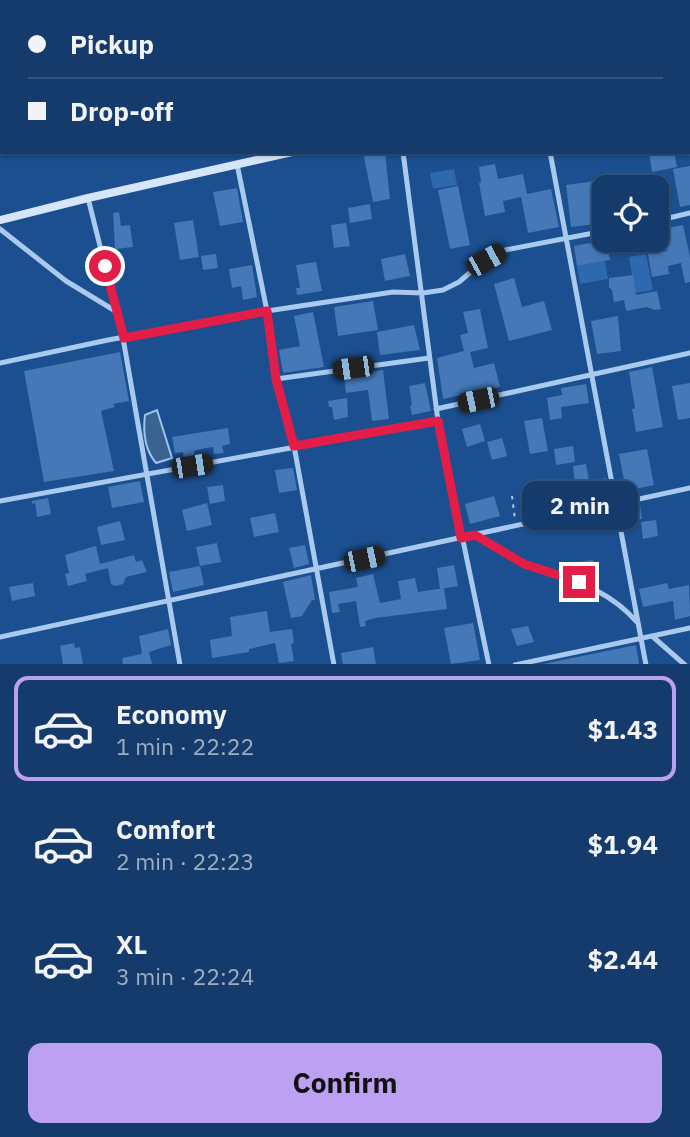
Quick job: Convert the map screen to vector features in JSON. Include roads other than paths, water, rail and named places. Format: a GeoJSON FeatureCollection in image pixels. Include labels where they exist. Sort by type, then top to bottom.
{"type":"FeatureCollection","features":[{"type":"Feature","properties":{"kind":"street"},"geometry":{"type":"LineString","coordinates":[[0,220],[283,154]]}},
{"type":"Feature","properties":{"kind":"street"},"geometry":{"type":"LineString","coordinates":[[403,154],[438,421],[489,664]]}},
{"type":"Feature","properties":{"kind":"street"},"geometry":{"type":"LineString","coordinates":[[550,154],[646,664]]}},
{"type":"Feature","properties":{"kind":"street"},"geometry":{"type":"LineString","coordinates":[[237,164],[267,311],[276,379],[294,446],[334,664]]}},
{"type":"Feature","properties":{"kind":"street"},"geometry":{"type":"LineString","coordinates":[[88,198],[124,338],[180,664]]}},
{"type":"Feature","properties":{"kind":"street"},"geometry":{"type":"LineString","coordinates":[[669,217],[690,213]]}},
{"type":"Feature","properties":{"kind":"street"},"geometry":{"type":"LineString","coordinates":[[0,229],[66,281],[117,312]]}},
{"type":"Feature","properties":{"kind":"street"},"geometry":{"type":"LineString","coordinates":[[0,363],[267,311],[393,292],[423,293],[453,286],[500,251],[592,233]]}},
{"type":"Feature","properties":{"kind":"street"},"geometry":{"type":"LineString","coordinates":[[436,409],[690,353]]}},
{"type":"Feature","properties":{"kind":"street"},"geometry":{"type":"LineString","coordinates":[[276,379],[429,358]]}},
{"type":"Feature","properties":{"kind":"street"},"geometry":{"type":"LineString","coordinates":[[0,501],[438,421]]}},
{"type":"Feature","properties":{"kind":"street"},"geometry":{"type":"LineString","coordinates":[[0,637],[690,488]]}},
{"type":"Feature","properties":{"kind":"street"},"geometry":{"type":"LineString","coordinates":[[475,535],[524,564],[579,582],[607,595],[636,622]]}},
{"type":"Feature","properties":{"kind":"street"},"geometry":{"type":"LineString","coordinates":[[515,664],[690,628]]}},
{"type":"Feature","properties":{"kind":"street"},"geometry":{"type":"LineString","coordinates":[[652,636],[685,664]]}}]}
